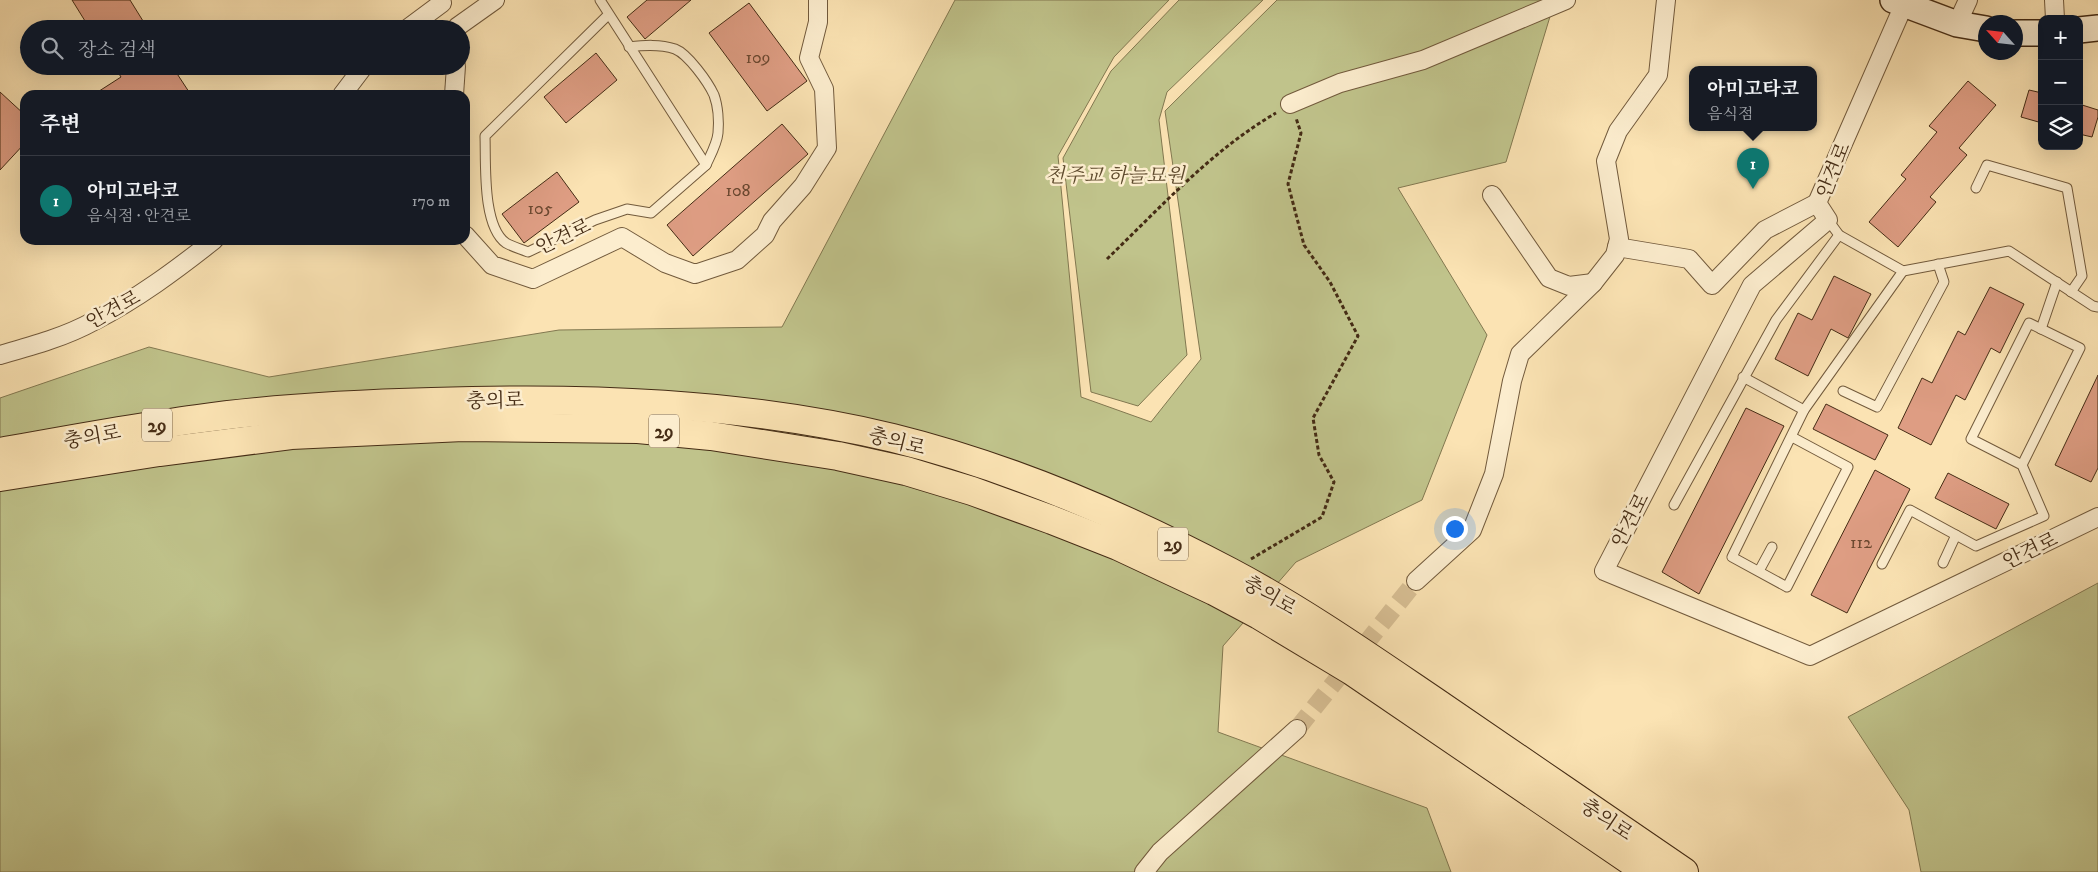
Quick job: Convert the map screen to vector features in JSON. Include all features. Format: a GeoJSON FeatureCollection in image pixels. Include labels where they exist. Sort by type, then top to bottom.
{"type":"FeatureCollection","features":[{"type":"Feature","properties":{"kind":"highway","name":"충의로"},"geometry":{"type":"LineString","coordinates":[[0,452],[201,418],[316,406],[539,400],[657,404],[704,408],[803,420],[896,439],[997,470],[1081,502],[1230,572],[1319,623],[1684,872]]}},
{"type":"Feature","properties":{"kind":"highway","name":"충의로"},"geometry":{"type":"LineString","coordinates":[[0,477],[291,434],[463,427],[638,428],[711,436],[838,456],[906,471],[981,494],[1110,543],[1236,603],[1352,671],[1647,872]]}},
{"type":"Feature","properties":{"kind":"main road","name":"안견로"},"geometry":{"type":"LineString","coordinates":[[1901,2],[1957,24],[1978,28]]}},
{"type":"Feature","properties":{"kind":"main road"},"geometry":{"type":"LineString","coordinates":[[2083,30],[2098,28]]}},
{"type":"Feature","properties":{"kind":"main road"},"geometry":{"type":"LineString","coordinates":[[2023,33],[2038,33]]}},
{"type":"Feature","properties":{"kind":"street"},"geometry":{"type":"LineString","coordinates":[[468,20],[495,0]]}},
{"type":"Feature","properties":{"kind":"street","name":"안견로"},"geometry":{"type":"LineString","coordinates":[[470,241],[492,265],[533,279],[622,237],[665,263],[695,274],[737,260],[765,235],[772,221],[803,186],[827,148],[824,89],[809,58],[818,22],[818,0]]}},
{"type":"Feature","properties":{"kind":"street"},"geometry":{"type":"LineString","coordinates":[[1290,104],[1340,83],[1423,60],[1566,0]]}},
{"type":"Feature","properties":{"kind":"street"},"geometry":{"type":"LineString","coordinates":[[1416,581],[1472,530],[1494,474],[1512,381],[1520,354],[1565,308],[1594,283],[1615,255],[1619,239],[1606,161],[1618,131],[1658,74],[1666,0]]}},
{"type":"Feature","properties":{"kind":"street"},"geometry":{"type":"LineString","coordinates":[[1957,24],[1968,0]]}},
{"type":"Feature","properties":{"kind":"street"},"geometry":{"type":"LineString","coordinates":[[2054,0],[2055,15]]}},
{"type":"Feature","properties":{"kind":"street"},"geometry":{"type":"LineString","coordinates":[[418,20],[441,2],[452,20]]}},
{"type":"Feature","properties":{"kind":"street","name":"안견로"},"geometry":{"type":"LineString","coordinates":[[1901,2],[1818,203],[1828,220],[1752,285],[1604,571],[1810,656],[2098,517]]}},
{"type":"Feature","properties":{"kind":"street"},"geometry":{"type":"LineString","coordinates":[[346,90],[357,75]]}},
{"type":"Feature","properties":{"kind":"street"},"geometry":{"type":"LineString","coordinates":[[454,90],[455,75]]}},
{"type":"Feature","properties":{"kind":"street"},"geometry":{"type":"LineString","coordinates":[[1492,195],[1549,278],[1568,286],[1594,283]]}},
{"type":"Feature","properties":{"kind":"street"},"geometry":{"type":"LineString","coordinates":[[1617,247],[1689,259],[1712,285],[1765,230],[1818,203]]}},
{"type":"Feature","properties":{"kind":"street","name":"안견로"},"geometry":{"type":"LineString","coordinates":[[0,355],[37,345],[93,322],[147,290],[207,245]]}},
{"type":"Feature","properties":{"kind":"street"},"geometry":{"type":"LineString","coordinates":[[1144,872],[1160,852],[1298,729]]}},
{"type":"Feature","properties":{"kind":"lane"},"geometry":{"type":"LineString","coordinates":[[600,0],[706,165]]}},
{"type":"Feature","properties":{"kind":"lane","name":"안견로"},"geometry":{"type":"LineString","coordinates":[[608,15],[485,136],[487,191],[491,220],[505,242],[528,252],[595,220],[627,209],[651,213],[706,165]]}},
{"type":"Feature","properties":{"kind":"lane"},"geometry":{"type":"LineString","coordinates":[[629,47],[653,44],[676,49],[706,80],[714,96],[718,113],[718,135],[706,165]]}},
{"type":"Feature","properties":{"kind":"lane"},"geometry":{"type":"LineString","coordinates":[[1976,188],[1987,164],[2067,188],[2082,276],[2071,292]]}},
{"type":"Feature","properties":{"kind":"lane"},"geometry":{"type":"LineString","coordinates":[[1828,220],[1839,235],[1903,271],[2009,251],[2093,306],[2098,307]]}},
{"type":"Feature","properties":{"kind":"lane"},"geometry":{"type":"LineString","coordinates":[[1674,505],[1776,320],[1839,235]]}},
{"type":"Feature","properties":{"kind":"lane"},"geometry":{"type":"LineString","coordinates":[[1843,391],[1877,407],[1944,282],[1938,264]]}},
{"type":"Feature","properties":{"kind":"lane"},"geometry":{"type":"LineString","coordinates":[[1792,437],[1848,467],[1787,587],[1732,557],[1804,410],[1903,271]]}},
{"type":"Feature","properties":{"kind":"lane"},"geometry":{"type":"LineString","coordinates":[[2041,329],[2057,282]]}},
{"type":"Feature","properties":{"kind":"lane"},"geometry":{"type":"LineString","coordinates":[[1882,564],[1910,510],[1976,546],[2044,516],[2022,465],[1971,439],[2028,323],[2080,348],[2022,465]]}},
{"type":"Feature","properties":{"kind":"lane"},"geometry":{"type":"LineString","coordinates":[[1743,377],[1804,410]]}},
{"type":"Feature","properties":{"kind":"lane"},"geometry":{"type":"LineString","coordinates":[[1943,563],[1956,535]]}},
{"type":"Feature","properties":{"kind":"lane"},"geometry":{"type":"LineString","coordinates":[[1759,571],[1772,547]]}},
{"type":"Feature","properties":{"kind":"path"},"geometry":{"type":"LineString","coordinates":[[1107,260],[1197,172],[1252,126],[1290,104],[1301,132],[1288,184],[1304,245],[1330,282],[1358,336],[1313,418],[1319,455],[1334,482],[1322,517],[1230,572]]}},
{"type":"Feature","properties":{"kind":"green space"},"geometry":{"type":"Polygon","coordinates":[[[955,0],[1169,0],[1114,57],[1058,156],[1081,397],[1151,422],[1201,359],[1165,111],[1277,0],[1555,0],[1506,162],[1398,188],[1487,335],[1422,500],[1296,562],[1223,646],[1218,732],[1427,808],[1451,872],[0,872],[0,398],[149,347],[269,377],[559,330],[782,327],[955,0]]]}},
{"type":"Feature","properties":{"kind":"green space","name":"천주교 하늘묘원"},"geometry":{"type":"Polygon","coordinates":[[[1179,0],[1263,0],[1167,92],[1159,120],[1187,355],[1138,406],[1091,392],[1063,158],[1111,71],[1179,0]]]}},
{"type":"Feature","properties":{"kind":"green space"},"geometry":{"type":"Polygon","coordinates":[[[2098,583],[2098,872],[1921,872],[1909,810],[1848,717],[2098,583]]]}},
{"type":"Feature","properties":{"kind":"building"},"geometry":{"type":"Polygon","coordinates":[[[72,0],[130,0],[142,20],[84,20],[72,0]]]}},
{"type":"Feature","properties":{"kind":"building"},"geometry":{"type":"Polygon","coordinates":[[[647,0],[691,0],[645,39],[627,17],[647,0]]]}},
{"type":"Feature","properties":{"kind":"building"},"geometry":{"type":"Polygon","coordinates":[[[749,3],[807,81],[767,111],[709,33],[749,3]]]}},
{"type":"Feature","properties":{"kind":"building"},"geometry":{"type":"Polygon","coordinates":[[[596,53],[617,80],[566,123],[544,97],[596,53]]]}},
{"type":"Feature","properties":{"kind":"building"},"geometry":{"type":"Polygon","coordinates":[[[120,75],[178,75],[188,90],[101,90],[121,77],[120,75]]]}},
{"type":"Feature","properties":{"kind":"building"},"geometry":{"type":"Polygon","coordinates":[[[1968,81],[1996,105],[1959,148],[1967,155],[1930,197],[1936,202],[1898,247],[1869,222],[1906,179],[1901,175],[1937,132],[1929,126],[1968,81]]]}},
{"type":"Feature","properties":{"kind":"building"},"geometry":{"type":"Polygon","coordinates":[[[2029,90],[2038,92],[2038,122],[2021,117],[2029,90]]]}},
{"type":"Feature","properties":{"kind":"building"},"geometry":{"type":"Polygon","coordinates":[[[0,92],[20,110],[20,148],[0,170],[0,92]]]}},
{"type":"Feature","properties":{"kind":"building"},"geometry":{"type":"Polygon","coordinates":[[[2083,105],[2098,110],[2098,117],[2092,137],[2083,135],[2083,105]]]}},
{"type":"Feature","properties":{"kind":"building"},"geometry":{"type":"Polygon","coordinates":[[[782,124],[808,154],[693,256],[667,225],[782,124]]]}},
{"type":"Feature","properties":{"kind":"building"},"geometry":{"type":"Polygon","coordinates":[[[557,172],[579,202],[524,243],[502,214],[557,172]]]}},
{"type":"Feature","properties":{"kind":"building"},"geometry":{"type":"Polygon","coordinates":[[[1834,276],[1871,294],[1848,338],[1831,329],[1808,376],[1775,359],[1798,313],[1812,320],[1834,276]]]}},
{"type":"Feature","properties":{"kind":"building"},"geometry":{"type":"Polygon","coordinates":[[[1990,287],[2024,304],[2000,353],[1991,348],[1965,400],[1956,395],[1931,445],[1898,428],[1922,378],[1932,383],[1958,331],[1965,335],[1990,287]]]}},
{"type":"Feature","properties":{"kind":"building"},"geometry":{"type":"Polygon","coordinates":[[[2098,375],[2098,468],[2091,482],[2055,465],[2098,375]]]}},
{"type":"Feature","properties":{"kind":"building"},"geometry":{"type":"Polygon","coordinates":[[[1826,404],[1888,435],[1875,460],[1813,429],[1826,404]]]}},
{"type":"Feature","properties":{"kind":"building"},"geometry":{"type":"Polygon","coordinates":[[[1746,408],[1784,426],[1699,594],[1662,572],[1746,408]]]}},
{"type":"Feature","properties":{"kind":"building"},"geometry":{"type":"Polygon","coordinates":[[[1875,470],[1910,489],[1847,613],[1811,595],[1875,470]]]}},
{"type":"Feature","properties":{"kind":"building"},"geometry":{"type":"Polygon","coordinates":[[[1948,473],[2009,504],[1996,529],[1935,498],[1948,473]]]}},
{"type":"Feature","properties":{"kind":"tunnel"},"geometry":{"type":"LineString","coordinates":[[1297,729],[1416,581]]}},
{"type":"Feature","properties":{"kind":"place","name":"아미고타코"},"geometry":{"type":"Point","coordinates":[1753,189]}}]}
